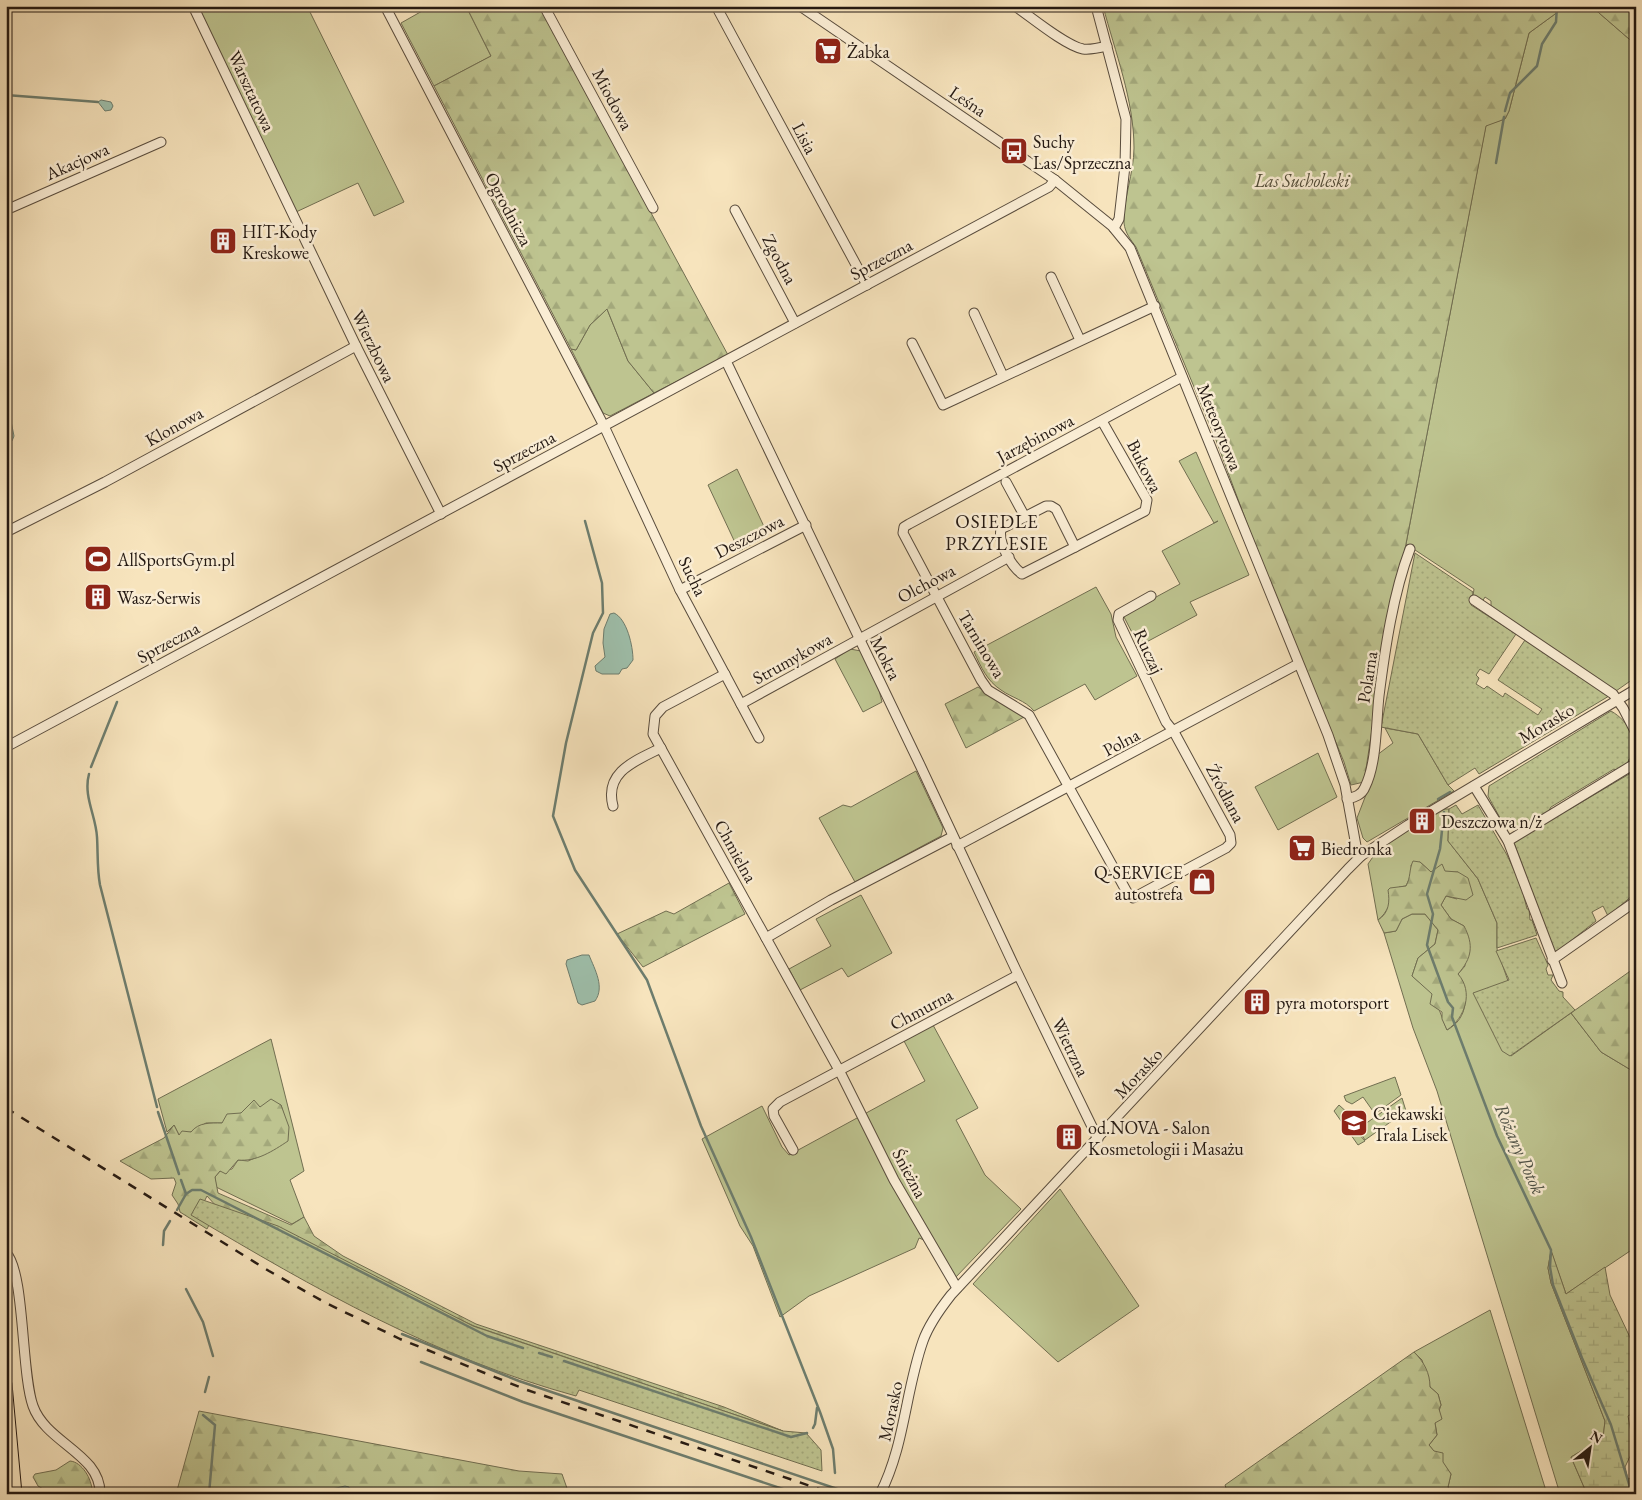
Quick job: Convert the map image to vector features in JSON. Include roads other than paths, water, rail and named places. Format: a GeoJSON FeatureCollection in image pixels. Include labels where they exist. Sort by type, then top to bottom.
{"type":"FeatureCollection","features":[{"type":"Feature","properties":{"kind":"main road"},"geometry":{"type":"LineString","coordinates":[[6,1384],[16,1494]]}},
{"type":"Feature","properties":{"kind":"street","name":"Warsztatowa"},"geometry":{"type":"LineString","coordinates":[[193,6],[281,191]]}},
{"type":"Feature","properties":{"kind":"street","name":"Ogrodnicza"},"geometry":{"type":"LineString","coordinates":[[385,6],[604,426]]}},
{"type":"Feature","properties":{"kind":"street","name":"Miodowa"},"geometry":{"type":"LineString","coordinates":[[544,6],[653,208]]}},
{"type":"Feature","properties":{"kind":"street","name":"Lisia"},"geometry":{"type":"LineString","coordinates":[[716,6],[867,285]]}},
{"type":"Feature","properties":{"kind":"street","name":"Leśna"},"geometry":{"type":"LineString","coordinates":[[800,6],[1055,180],[1114,228]]}},
{"type":"Feature","properties":{"kind":"street"},"geometry":{"type":"LineString","coordinates":[[1015,6],[1070,44],[1081,49],[1107,46]]}},
{"type":"Feature","properties":{"kind":"street"},"geometry":{"type":"LineString","coordinates":[[1096,6],[1126,119],[1126,166],[1118,219],[1114,228]]}},
{"type":"Feature","properties":{"kind":"street","name":"Akacjowa"},"geometry":{"type":"LineString","coordinates":[[6,210],[161,142]]}},
{"type":"Feature","properties":{"kind":"street","name":"Sprzeczna"},"geometry":{"type":"LineString","coordinates":[[6,747],[1049,188],[1055,180]]}},
{"type":"Feature","properties":{"kind":"street","name":"Wierzbowa"},"geometry":{"type":"LineString","coordinates":[[281,191],[440,514]]}},
{"type":"Feature","properties":{"kind":"street","name":"Zgodna"},"geometry":{"type":"LineString","coordinates":[[735,210],[796,323]]}},
{"type":"Feature","properties":{"kind":"street","name":"Meteorytowa"},"geometry":{"type":"LineString","coordinates":[[1114,228],[1135,256],[1153,306],[1331,744],[1347,799],[1360,856]]}},
{"type":"Feature","properties":{"kind":"street"},"geometry":{"type":"LineString","coordinates":[[1050,277],[1080,340]]}},
{"type":"Feature","properties":{"kind":"street"},"geometry":{"type":"LineString","coordinates":[[912,343],[943,405],[1153,306]]}},
{"type":"Feature","properties":{"kind":"street"},"geometry":{"type":"LineString","coordinates":[[974,313],[1003,376]]}},
{"type":"Feature","properties":{"kind":"street","name":"Klonowa"},"geometry":{"type":"LineString","coordinates":[[6,532],[105,482],[356,346]]}},
{"type":"Feature","properties":{"kind":"street","name":"Mokra"},"geometry":{"type":"LineString","coordinates":[[726,361],[920,765],[1017,973]]}},
{"type":"Feature","properties":{"kind":"street","name":"Jarzębinowa"},"geometry":{"type":"LineString","coordinates":[[904,528],[1182,377]]}},
{"type":"Feature","properties":{"kind":"street","name":"Bukowa"},"geometry":{"type":"LineString","coordinates":[[1075,547],[1145,511],[1148,507],[1147,500],[1102,421]]}},
{"type":"Feature","properties":{"kind":"street","name":"Sucha"},"geometry":{"type":"LineString","coordinates":[[604,426],[680,590],[759,738]]}},
{"type":"Feature","properties":{"kind":"street"},"geometry":{"type":"LineString","coordinates":[[1006,482],[1025,516]]}},
{"type":"Feature","properties":{"kind":"street"},"geometry":{"type":"LineString","coordinates":[[1051,506],[1056,509],[1075,547],[1022,574],[1009,557],[1002,542],[1001,529],[1025,516],[1051,506]]}},
{"type":"Feature","properties":{"kind":"street","name":"Deszczowa"},"geometry":{"type":"LineString","coordinates":[[680,590],[806,526]]}},
{"type":"Feature","properties":{"kind":"street","name":"Tarninowa"},"geometry":{"type":"LineString","coordinates":[[904,528],[903,533],[981,680],[988,690],[1028,715],[1069,788]]}},
{"type":"Feature","properties":{"kind":"street","name":"Polarna"},"geometry":{"type":"LineString","coordinates":[[1347,799],[1359,795],[1365,789],[1370,774],[1380,690],[1402,570],[1410,549]]}},
{"type":"Feature","properties":{"kind":"street","name":"Olchowa"},"geometry":{"type":"LineString","coordinates":[[858,639],[1009,557]]}},
{"type":"Feature","properties":{"kind":"street","name":"Ruczaj"},"geometry":{"type":"LineString","coordinates":[[1151,596],[1118,614],[1118,620],[1157,704],[1174,732]]}},
{"type":"Feature","properties":{"kind":"street"},"geometry":{"type":"LineString","coordinates":[[1474,600],[1613,694],[1636,734]]}},
{"type":"Feature","properties":{"kind":"street","name":"Strumykowa"},"geometry":{"type":"LineString","coordinates":[[741,704],[858,639]]}},
{"type":"Feature","properties":{"kind":"street","name":"Polna"},"geometry":{"type":"LineString","coordinates":[[957,846],[1174,732],[1298,664]]}},
{"type":"Feature","properties":{"kind":"street","name":"Chmielna"},"geometry":{"type":"LineString","coordinates":[[725,674],[663,706],[655,716],[653,734],[839,1070]]}},
{"type":"Feature","properties":{"kind":"street","name":"Morasko"},"geometry":{"type":"LineString","coordinates":[[880,1494],[900,1443],[923,1340],[934,1320],[957,1288],[1360,856],[1636,689]]}},
{"type":"Feature","properties":{"kind":"street","name":"Źródlana"},"geometry":{"type":"LineString","coordinates":[[1069,788],[1128,894],[1134,898],[1142,895],[1226,848],[1231,843],[1230,835],[1174,732]]}},
{"type":"Feature","properties":{"kind":"street"},"geometry":{"type":"LineString","coordinates":[[613,806],[610,796],[614,780],[626,765],[661,748]]}},
{"type":"Feature","properties":{"kind":"street"},"geometry":{"type":"LineString","coordinates":[[1508,841],[1636,763]]}},
{"type":"Feature","properties":{"kind":"street"},"geometry":{"type":"LineString","coordinates":[[1474,786],[1508,841],[1562,983]]}},
{"type":"Feature","properties":{"kind":"street"},"geometry":{"type":"LineString","coordinates":[[766,938],[831,900],[952,836]]}},
{"type":"Feature","properties":{"kind":"street"},"geometry":{"type":"LineString","coordinates":[[1552,960],[1636,901]]}},
{"type":"Feature","properties":{"kind":"street","name":"Chmurna"},"geometry":{"type":"LineString","coordinates":[[793,1150],[774,1116],[773,1109],[780,1102],[1017,973]]}},
{"type":"Feature","properties":{"kind":"street","name":"Wietrzna"},"geometry":{"type":"LineString","coordinates":[[1017,973],[1098,1139]]}},
{"type":"Feature","properties":{"kind":"street","name":"Śnieżna"},"geometry":{"type":"LineString","coordinates":[[839,1070],[894,1180],[957,1288]]}},
{"type":"Feature","properties":{"kind":"street"},"geometry":{"type":"LineString","coordinates":[[6,1253],[12,1262],[16,1275],[24,1354],[32,1405],[51,1433],[95,1470],[100,1494]]}},
{"type":"Feature","properties":{"kind":"waterway","name":"Różany Potok"},"geometry":{"type":"LineString","coordinates":[[1505,111],[1510,93],[1537,66],[1542,44],[1556,22],[1557,6]]}},
{"type":"Feature","properties":{"kind":"waterway"},"geometry":{"type":"LineString","coordinates":[[6,95],[98,102]]}},
{"type":"Feature","properties":{"kind":"waterway","name":"Różany Potok"},"geometry":{"type":"LineString","coordinates":[[1496,163],[1504,117]]}},
{"type":"Feature","properties":{"kind":"waterway"},"geometry":{"type":"LineString","coordinates":[[585,521],[602,583],[603,613],[593,633],[566,743],[553,816],[575,870],[647,980],[701,1126],[751,1237],[820,1412],[833,1449],[835,1473]]}},
{"type":"Feature","properties":{"kind":"waterway"},"geometry":{"type":"LineString","coordinates":[[91,767],[117,702]]}},
{"type":"Feature","properties":{"kind":"waterway"},"geometry":{"type":"LineString","coordinates":[[89,774],[88,790],[96,829],[100,885],[157,1107]]}},
{"type":"Feature","properties":{"kind":"waterway","name":"Różany Potok"},"geometry":{"type":"LineString","coordinates":[[1438,799],[1450,792]]}},
{"type":"Feature","properties":{"kind":"waterway","name":"Różany Potok"},"geometry":{"type":"LineString","coordinates":[[1444,812],[1440,849],[1427,894],[1433,914],[1427,945],[1448,1002],[1453,1008],[1452,1017],[1497,1136],[1551,1250],[1550,1267],[1553,1285],[1611,1425],[1632,1494]]}},
{"type":"Feature","properties":{"kind":"waterway"},"geometry":{"type":"LineString","coordinates":[[158,1112],[179,1174]]}},
{"type":"Feature","properties":{"kind":"waterway"},"geometry":{"type":"LineString","coordinates":[[177,1210],[186,1194],[181,1180]]}},
{"type":"Feature","properties":{"kind":"waterway"},"geometry":{"type":"LineString","coordinates":[[186,1194],[192,1190],[201,1190],[487,1336],[523,1348]]}},
{"type":"Feature","properties":{"kind":"waterway"},"geometry":{"type":"LineString","coordinates":[[163,1245],[164,1231],[170,1221]]}},
{"type":"Feature","properties":{"kind":"waterway"},"geometry":{"type":"LineString","coordinates":[[186,1289],[203,1322],[213,1356]]}},
{"type":"Feature","properties":{"kind":"waterway"},"geometry":{"type":"LineString","coordinates":[[402,1334],[519,1381],[852,1494]]}},
{"type":"Feature","properties":{"kind":"waterway"},"geometry":{"type":"LineString","coordinates":[[539,1353],[552,1357]]}},
{"type":"Feature","properties":{"kind":"waterway"},"geometry":{"type":"LineString","coordinates":[[564,1361],[791,1437],[807,1433]]}},
{"type":"Feature","properties":{"kind":"waterway"},"geometry":{"type":"LineString","coordinates":[[421,1362],[523,1402],[798,1494]]}},
{"type":"Feature","properties":{"kind":"waterway"},"geometry":{"type":"LineString","coordinates":[[205,1392],[209,1377]]}},
{"type":"Feature","properties":{"kind":"waterway"},"geometry":{"type":"LineString","coordinates":[[813,1428],[817,1408]]}},
{"type":"Feature","properties":{"kind":"waterway"},"geometry":{"type":"LineString","coordinates":[[203,1415],[215,1425],[209,1494]]}},
{"type":"Feature","properties":{"kind":"waterway"},"geometry":{"type":"LineString","coordinates":[[29,1489],[50,1492],[93,1492]]}},
{"type":"Feature","properties":{"kind":"railway"},"geometry":{"type":"LineString","coordinates":[[6,1108],[269,1271],[326,1303],[400,1339],[527,1390],[834,1494]]}},
{"type":"Feature","properties":{"kind":"place","name":"Żabka"},"geometry":{"type":"Point","coordinates":[828,51]}},
{"type":"Feature","properties":{"kind":"place","name":"Suchy Las/Sprzeczna"},"geometry":{"type":"Point","coordinates":[1014,151]}},
{"type":"Feature","properties":{"kind":"place","name":"HIT-Kody Kreskowe"},"geometry":{"type":"Point","coordinates":[223,241]}},
{"type":"Feature","properties":{"kind":"place","name":"AllSportsGym.pl"},"geometry":{"type":"Point","coordinates":[98,559]}},
{"type":"Feature","properties":{"kind":"place","name":"Wasz-Serwis"},"geometry":{"type":"Point","coordinates":[98,597]}},
{"type":"Feature","properties":{"kind":"place","name":"Deszczowa n/ż"},"geometry":{"type":"Point","coordinates":[1422,821]}},
{"type":"Feature","properties":{"kind":"place","name":"Biedronka"},"geometry":{"type":"Point","coordinates":[1302,848]}},
{"type":"Feature","properties":{"kind":"place","name":"Q-SERVICE autostrefa"},"geometry":{"type":"Point","coordinates":[1202,882]}},
{"type":"Feature","properties":{"kind":"place","name":"pyra motorsport"},"geometry":{"type":"Point","coordinates":[1257,1002]}},
{"type":"Feature","properties":{"kind":"place","name":"Ciekawski Trala Lisek"},"geometry":{"type":"Point","coordinates":[1354,1123]}},
{"type":"Feature","properties":{"kind":"place","name":"od.NOVA - Salon Kosmetologii i Masażu"},"geometry":{"type":"Point","coordinates":[1069,1137]}},
{"type":"Feature","properties":{"kind":"district","name":"OSIEDLE PRZYLESIE"},"geometry":{"type":"Point","coordinates":[997,532]}},
{"type":"Feature","properties":{"kind":"park label","name":"Las Sucholeski"},"geometry":{"type":"Point","coordinates":[1302,180]}}]}
